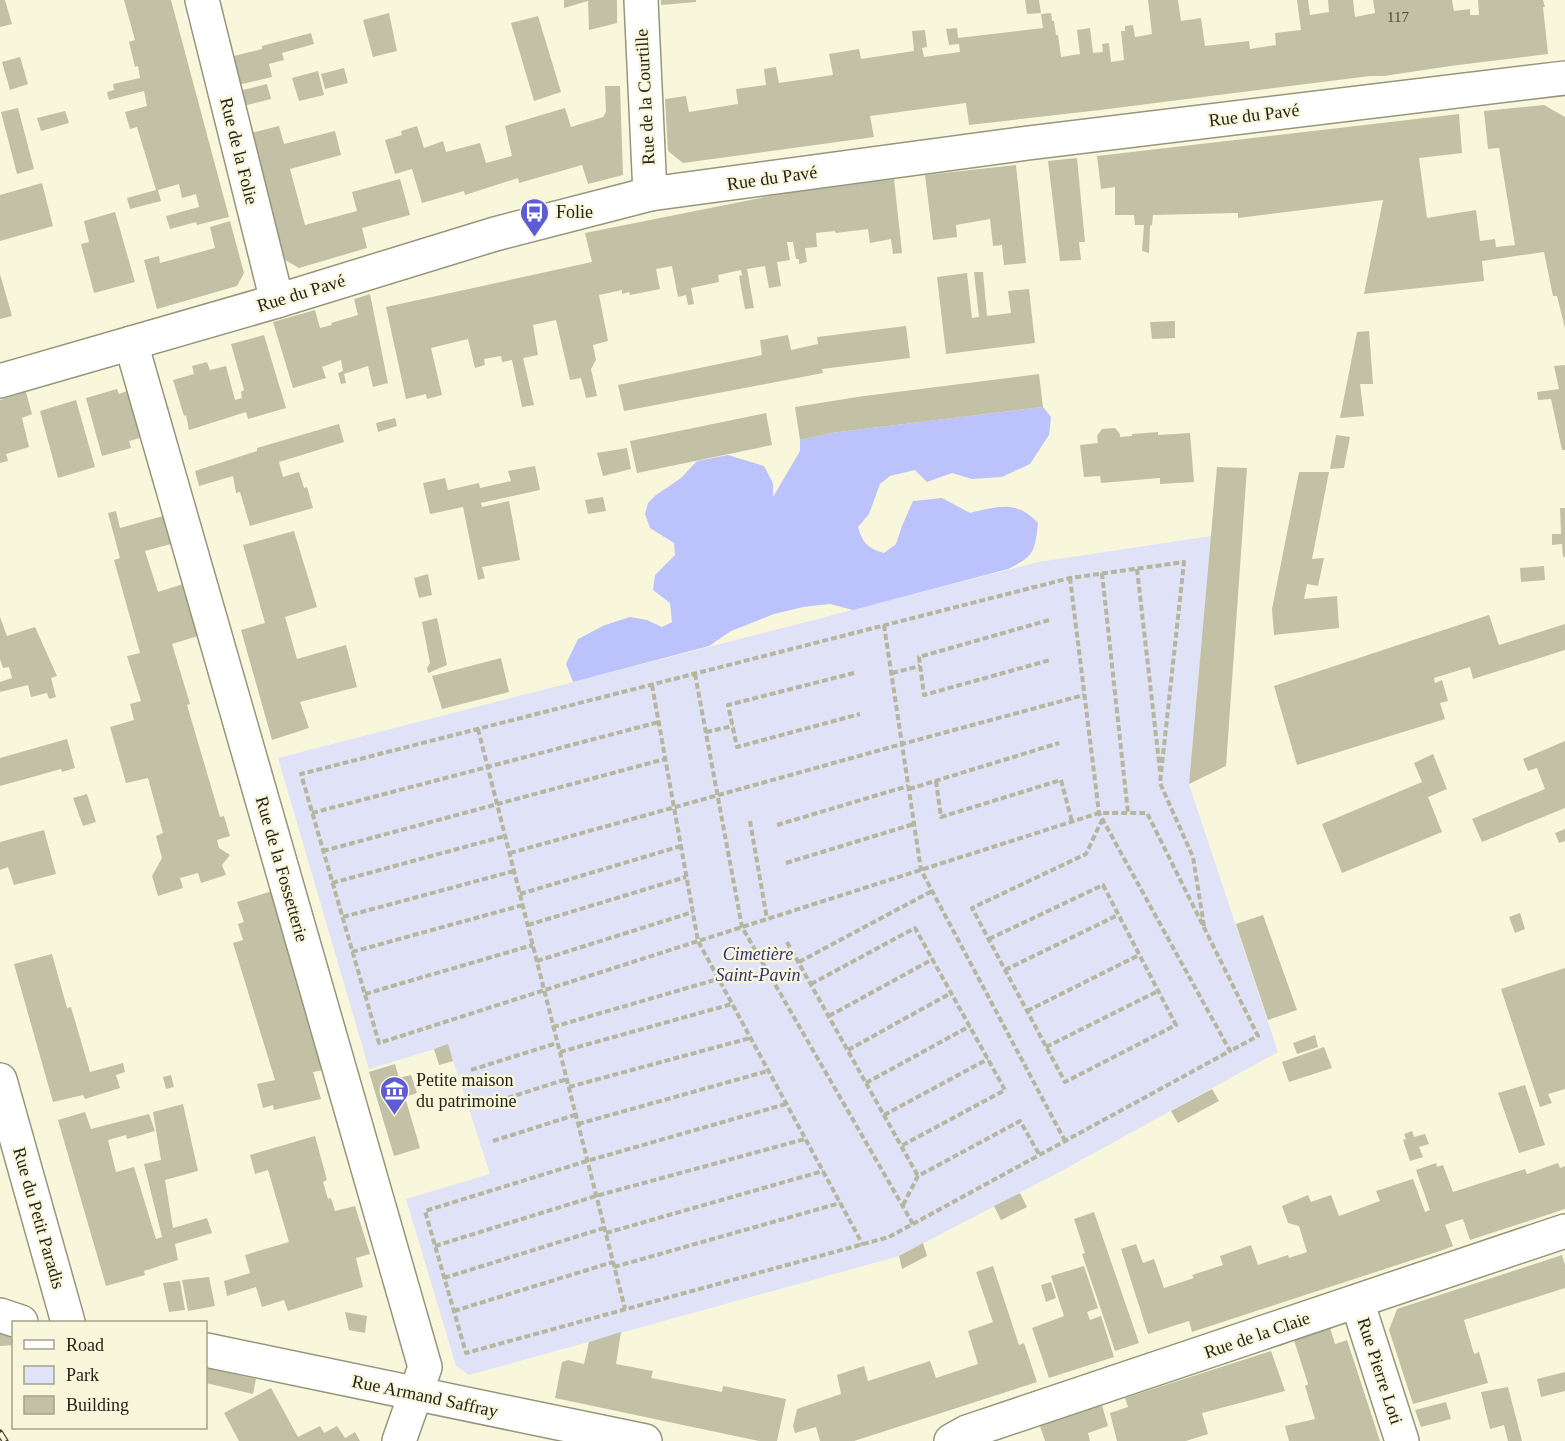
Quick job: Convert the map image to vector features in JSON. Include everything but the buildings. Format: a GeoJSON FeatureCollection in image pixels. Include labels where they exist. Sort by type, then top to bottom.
{"type":"FeatureCollection","features":[{"type":"Feature","properties":{"kind":"street","name":"Rue de la Folie"},"geometry":{"type":"LineString","coordinates":[[202,0],[277,301]]}},
{"type":"Feature","properties":{"kind":"street","name":"Rue de la Courtille"},"geometry":{"type":"LineString","coordinates":[[641,0],[650,194]]}},
{"type":"Feature","properties":{"kind":"street","name":"Rue du Pavé"},"geometry":{"type":"LineString","coordinates":[[0,381],[277,301],[495,234],[650,194],[1028,143],[1565,78]]}},
{"type":"Feature","properties":{"kind":"street","name":"Rue de la Fossetterie"},"geometry":{"type":"LineString","coordinates":[[131,343],[425,1366],[399,1441]]}},
{"type":"Feature","properties":{"kind":"street","name":"Rue du Petit Paradis"},"geometry":{"type":"LineString","coordinates":[[0,1080],[67,1321]]}},
{"type":"Feature","properties":{"kind":"street","name":"Rue de la Claie"},"geometry":{"type":"LineString","coordinates":[[951,1441],[967,1432],[1565,1231]]}},
{"type":"Feature","properties":{"kind":"street","name":"Rue Pierre Loti"},"geometry":{"type":"LineString","coordinates":[[1357,1301],[1402,1441]]}},
{"type":"Feature","properties":{"kind":"street"},"geometry":{"type":"LineString","coordinates":[[0,1315],[16,1321]]}},
{"type":"Feature","properties":{"kind":"street","name":"Rue Armand Saffray"},"geometry":{"type":"LineString","coordinates":[[207,1350],[645,1441]]}},
{"type":"Feature","properties":{"kind":"path"},"geometry":{"type":"LineString","coordinates":[[786,1104],[587,1161],[425,1211],[466,1353],[889,1237],[1258,1035],[1147,813],[1099,813],[379,1043],[301,774],[1070,578],[1184,562],[1160,783],[1193,857],[1204,926]]}},
{"type":"Feature","properties":{"kind":"path"},"geometry":{"type":"LineString","coordinates":[[1137,568],[1161,779]]}},
{"type":"Feature","properties":{"kind":"path"},"geometry":{"type":"LineString","coordinates":[[1102,573],[1128,813]]}},
{"type":"Feature","properties":{"kind":"path"},"geometry":{"type":"LineString","coordinates":[[1070,578],[1099,813],[1230,1050]]}},
{"type":"Feature","properties":{"kind":"path"},"geometry":{"type":"LineString","coordinates":[[1049,620],[919,657],[924,694],[1050,660]]}},
{"type":"Feature","properties":{"kind":"path"},"geometry":{"type":"LineString","coordinates":[[884,626],[921,870],[1065,1141]]}},
{"type":"Feature","properties":{"kind":"path"},"geometry":{"type":"LineString","coordinates":[[891,673],[920,666]]}},
{"type":"Feature","properties":{"kind":"path"},"geometry":{"type":"LineString","coordinates":[[854,673],[728,705],[737,747],[860,714]]}},
{"type":"Feature","properties":{"kind":"path"},"geometry":{"type":"LineString","coordinates":[[695,674],[742,927],[913,1224]]}},
{"type":"Feature","properties":{"kind":"path"},"geometry":{"type":"LineString","coordinates":[[652,685],[698,941],[863,1245]]}},
{"type":"Feature","properties":{"kind":"path"},"geometry":{"type":"LineString","coordinates":[[510,853],[1084,695]]}},
{"type":"Feature","properties":{"kind":"path"},"geometry":{"type":"LineString","coordinates":[[312,813],[659,722]]}},
{"type":"Feature","properties":{"kind":"path"},"geometry":{"type":"LineString","coordinates":[[706,732],[733,726]]}},
{"type":"Feature","properties":{"kind":"path"},"geometry":{"type":"LineString","coordinates":[[478,729],[625,1309]]}},
{"type":"Feature","properties":{"kind":"path"},"geometry":{"type":"LineString","coordinates":[[777,825],[936,781],[1059,743]]}},
{"type":"Feature","properties":{"kind":"path"},"geometry":{"type":"LineString","coordinates":[[323,851],[665,759]]}},
{"type":"Feature","properties":{"kind":"path"},"geometry":{"type":"LineString","coordinates":[[936,781],[941,817],[1061,780],[1072,822]]}},
{"type":"Feature","properties":{"kind":"path"},"geometry":{"type":"LineString","coordinates":[[989,939],[1103,885],[1176,1025],[1065,1082],[972,908],[1086,854],[1102,819]]}},
{"type":"Feature","properties":{"kind":"path"},"geometry":{"type":"LineString","coordinates":[[750,821],[767,919]]}},
{"type":"Feature","properties":{"kind":"path"},"geometry":{"type":"LineString","coordinates":[[786,863],[914,824]]}},
{"type":"Feature","properties":{"kind":"path"},"geometry":{"type":"LineString","coordinates":[[333,883],[505,836]]}},
{"type":"Feature","properties":{"kind":"path"},"geometry":{"type":"LineString","coordinates":[[520,894],[681,846]]}},
{"type":"Feature","properties":{"kind":"path"},"geometry":{"type":"LineString","coordinates":[[343,918],[514,871]]}},
{"type":"Feature","properties":{"kind":"path"},"geometry":{"type":"LineString","coordinates":[[528,925],[686,877]]}},
{"type":"Feature","properties":{"kind":"path"},"geometry":{"type":"LineString","coordinates":[[799,962],[932,891]]}},
{"type":"Feature","properties":{"kind":"path"},"geometry":{"type":"LineString","coordinates":[[352,952],[523,905]]}},
{"type":"Feature","properties":{"kind":"path"},"geometry":{"type":"LineString","coordinates":[[537,961],[693,912]]}},
{"type":"Feature","properties":{"kind":"path"},"geometry":{"type":"LineString","coordinates":[[1005,970],[1118,915]]}},
{"type":"Feature","properties":{"kind":"path"},"geometry":{"type":"LineString","coordinates":[[811,984],[915,928],[933,959],[1005,1090],[901,1146]]}},
{"type":"Feature","properties":{"kind":"path"},"geometry":{"type":"LineString","coordinates":[[787,942],[918,1176]]}},
{"type":"Feature","properties":{"kind":"path"},"geometry":{"type":"LineString","coordinates":[[365,994],[533,945]]}},
{"type":"Feature","properties":{"kind":"path"},"geometry":{"type":"LineString","coordinates":[[1027,1011],[1139,955]]}},
{"type":"Feature","properties":{"kind":"path"},"geometry":{"type":"LineString","coordinates":[[829,1016],[933,959]]}},
{"type":"Feature","properties":{"kind":"path"},"geometry":{"type":"LineString","coordinates":[[553,1027],[718,979]]}},
{"type":"Feature","properties":{"kind":"path"},"geometry":{"type":"LineString","coordinates":[[1046,1047],[1158,991]]}},
{"type":"Feature","properties":{"kind":"path"},"geometry":{"type":"LineString","coordinates":[[848,1050],[951,993]]}},
{"type":"Feature","properties":{"kind":"path"},"geometry":{"type":"LineString","coordinates":[[560,1052],[732,1004]]}},
{"type":"Feature","properties":{"kind":"path"},"geometry":{"type":"LineString","coordinates":[[866,1083],[970,1026]]}},
{"type":"Feature","properties":{"kind":"path"},"geometry":{"type":"LineString","coordinates":[[569,1088],[750,1038]]}},
{"type":"Feature","properties":{"kind":"path"},"geometry":{"type":"LineString","coordinates":[[471,1070],[557,1043]]}},
{"type":"Feature","properties":{"kind":"path"},"geometry":{"type":"LineString","coordinates":[[884,1115],[988,1059]]}},
{"type":"Feature","properties":{"kind":"path"},"geometry":{"type":"LineString","coordinates":[[578,1124],[768,1071]]}},
{"type":"Feature","properties":{"kind":"path"},"geometry":{"type":"LineString","coordinates":[[482,1106],[567,1079]]}},
{"type":"Feature","properties":{"kind":"path"},"geometry":{"type":"LineString","coordinates":[[493,1141],[576,1115]]}},
{"type":"Feature","properties":{"kind":"path"},"geometry":{"type":"LineString","coordinates":[[903,1205],[918,1176],[1020,1121],[1039,1155]]}},
{"type":"Feature","properties":{"kind":"path"},"geometry":{"type":"LineString","coordinates":[[435,1246],[596,1196],[805,1139]]}},
{"type":"Feature","properties":{"kind":"path"},"geometry":{"type":"LineString","coordinates":[[444,1278],[823,1171]]}},
{"type":"Feature","properties":{"kind":"path"},"geometry":{"type":"LineString","coordinates":[[454,1311],[614,1264],[840,1203]]}},
{"type":"Feature","properties":{"kind":"green space","name":"Cimetière Saint-Pavin"},"geometry":{"type":"Polygon","coordinates":[[[1211,536],[1189,784],[1278,1052],[1054,1175],[899,1256],[469,1375],[456,1366],[406,1199],[490,1174],[448,1045],[369,1069],[278,758],[1038,562],[1211,536]]]}},
{"type":"Feature","properties":{"kind":"shaded area"},"geometry":{"type":"Polygon","coordinates":[[[1043,407],[1051,417],[1049,435],[1030,464],[1002,477],[972,479],[952,473],[927,482],[915,470],[890,476],[880,484],[869,514],[858,527],[867,544],[884,553],[896,544],[913,501],[942,498],[970,513],[998,507],[1015,508],[1038,523],[1032,552],[1017,564],[1008,569],[853,610],[830,604],[774,614],[731,631],[709,646],[573,682],[566,664],[578,639],[605,625],[630,617],[647,620],[662,627],[672,622],[670,603],[653,590],[655,575],[675,555],[674,543],[650,528],[645,514],[648,503],[681,478],[697,461],[728,455],[764,466],[773,483],[773,497],[800,451],[800,440],[831,433],[1043,407]]]}},
{"type":"Feature","properties":{"kind":"railway"},"geometry":{"type":"LineString","coordinates":[[0,1433],[5,1441]]}},
{"type":"Feature","properties":{"kind":"place","name":"Folie"},"geometry":{"type":"Point","coordinates":[535,238]}},
{"type":"Feature","properties":{"kind":"place","name":"Petite maison du patrimoine"},"geometry":{"type":"Point","coordinates":[395,1116]}}]}
